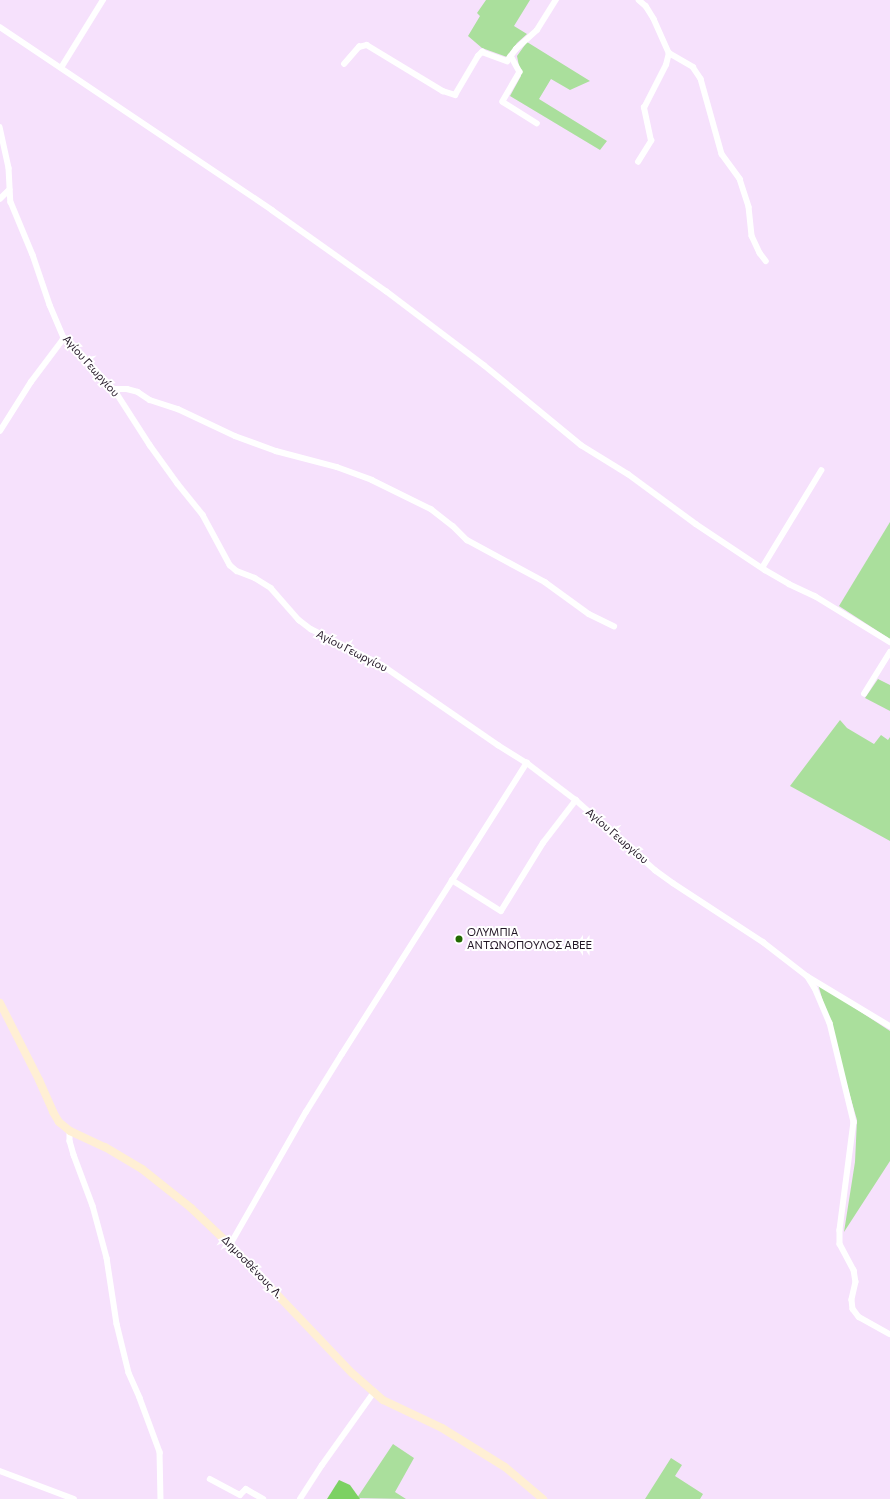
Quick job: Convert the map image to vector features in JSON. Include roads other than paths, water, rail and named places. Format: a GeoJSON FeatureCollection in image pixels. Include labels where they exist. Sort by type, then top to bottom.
{"type":"FeatureCollection","features":[{"type":"Feature","properties":{"kind":"street"},"geometry":{"type":"LineString","coordinates":[[61,68],[103,0]]}},
{"type":"Feature","properties":{"kind":"street"},"geometry":{"type":"LineString","coordinates":[[344,64],[359,47],[367,44],[443,91],[455,95],[478,56],[482,52],[507,61],[526,38],[537,30],[556,0]]}},
{"type":"Feature","properties":{"kind":"street"},"geometry":{"type":"LineString","coordinates":[[639,0],[646,6],[654,19],[669,53],[693,67],[701,79],[722,154],[740,179],[749,207],[752,236],[760,253],[766,261]]}},
{"type":"Feature","properties":{"kind":"street"},"geometry":{"type":"LineString","coordinates":[[0,28],[272,210],[362,274],[484,365],[580,445],[628,474],[696,524],[762,568],[789,584],[815,596],[890,642]]}},
{"type":"Feature","properties":{"kind":"street"},"geometry":{"type":"LineString","coordinates":[[638,162],[651,141],[644,108],[666,65],[669,53]]}},
{"type":"Feature","properties":{"kind":"street"},"geometry":{"type":"LineString","coordinates":[[511,56],[520,72],[503,102],[537,123]]}},
{"type":"Feature","properties":{"kind":"street","name":"Αγίου Γεωργίου"},"geometry":{"type":"LineString","coordinates":[[0,127],[8,168],[11,202],[33,255],[55,318],[64,338],[114,389],[150,445],[178,484],[203,515],[219,541],[230,565],[237,571],[255,578],[271,588],[299,620],[311,629],[382,665],[498,745],[527,763],[576,800],[655,870],[763,942],[807,976],[890,1026]]}},
{"type":"Feature","properties":{"kind":"street"},"geometry":{"type":"LineString","coordinates":[[0,199],[9,190]]}},
{"type":"Feature","properties":{"kind":"street"},"geometry":{"type":"LineString","coordinates":[[0,431],[32,382],[64,338]]}},
{"type":"Feature","properties":{"kind":"street"},"geometry":{"type":"LineString","coordinates":[[114,389],[127,389],[138,392],[150,400],[178,409],[235,436],[276,451],[337,467],[379,484],[431,509],[453,526],[467,540],[545,582],[589,614],[614,626]]}},
{"type":"Feature","properties":{"kind":"street"},"geometry":{"type":"LineString","coordinates":[[762,568],[821,471]]}},
{"type":"Feature","properties":{"kind":"street"},"geometry":{"type":"LineString","coordinates":[[864,694],[890,652]]}},
{"type":"Feature","properties":{"kind":"street"},"geometry":{"type":"LineString","coordinates":[[230,1245],[314,1099],[527,763]]}},
{"type":"Feature","properties":{"kind":"street"},"geometry":{"type":"LineString","coordinates":[[452,880],[500,911],[543,843],[576,800]]}},
{"type":"Feature","properties":{"kind":"street"},"geometry":{"type":"LineString","coordinates":[[807,976],[815,988],[830,1023],[854,1122],[840,1230],[840,1244],[854,1270],[856,1282],[852,1300],[853,1309],[860,1316],[890,1334]]}},
{"type":"Feature","properties":{"kind":"street","name":"Δημοσθένους Λ."},"geometry":{"type":"LineString","coordinates":[[0,1003],[59,1122],[70,1131],[105,1147],[142,1169],[190,1208],[230,1245],[352,1373],[383,1400],[442,1428],[505,1466],[543,1499]]}},
{"type":"Feature","properties":{"kind":"street"},"geometry":{"type":"LineString","coordinates":[[70,1131],[70,1141],[74,1155],[93,1206],[107,1258],[117,1324],[129,1373],[160,1452],[161,1499]]}},
{"type":"Feature","properties":{"kind":"street"},"geometry":{"type":"LineString","coordinates":[[300,1499],[335,1445],[374,1392]]}},
{"type":"Feature","properties":{"kind":"street"},"geometry":{"type":"LineString","coordinates":[[0,1471],[74,1499]]}},
{"type":"Feature","properties":{"kind":"street"},"geometry":{"type":"LineString","coordinates":[[210,1479],[240,1495],[246,1489],[263,1499]]}},
{"type":"Feature","properties":{"kind":"place","name":"ΟΛΥΜΠΙΑ ΑΝΤΩΝΟΠΟΥΛΟΣ ΑΒΕΕ"},"geometry":{"type":"Point","coordinates":[459,939]}}]}
